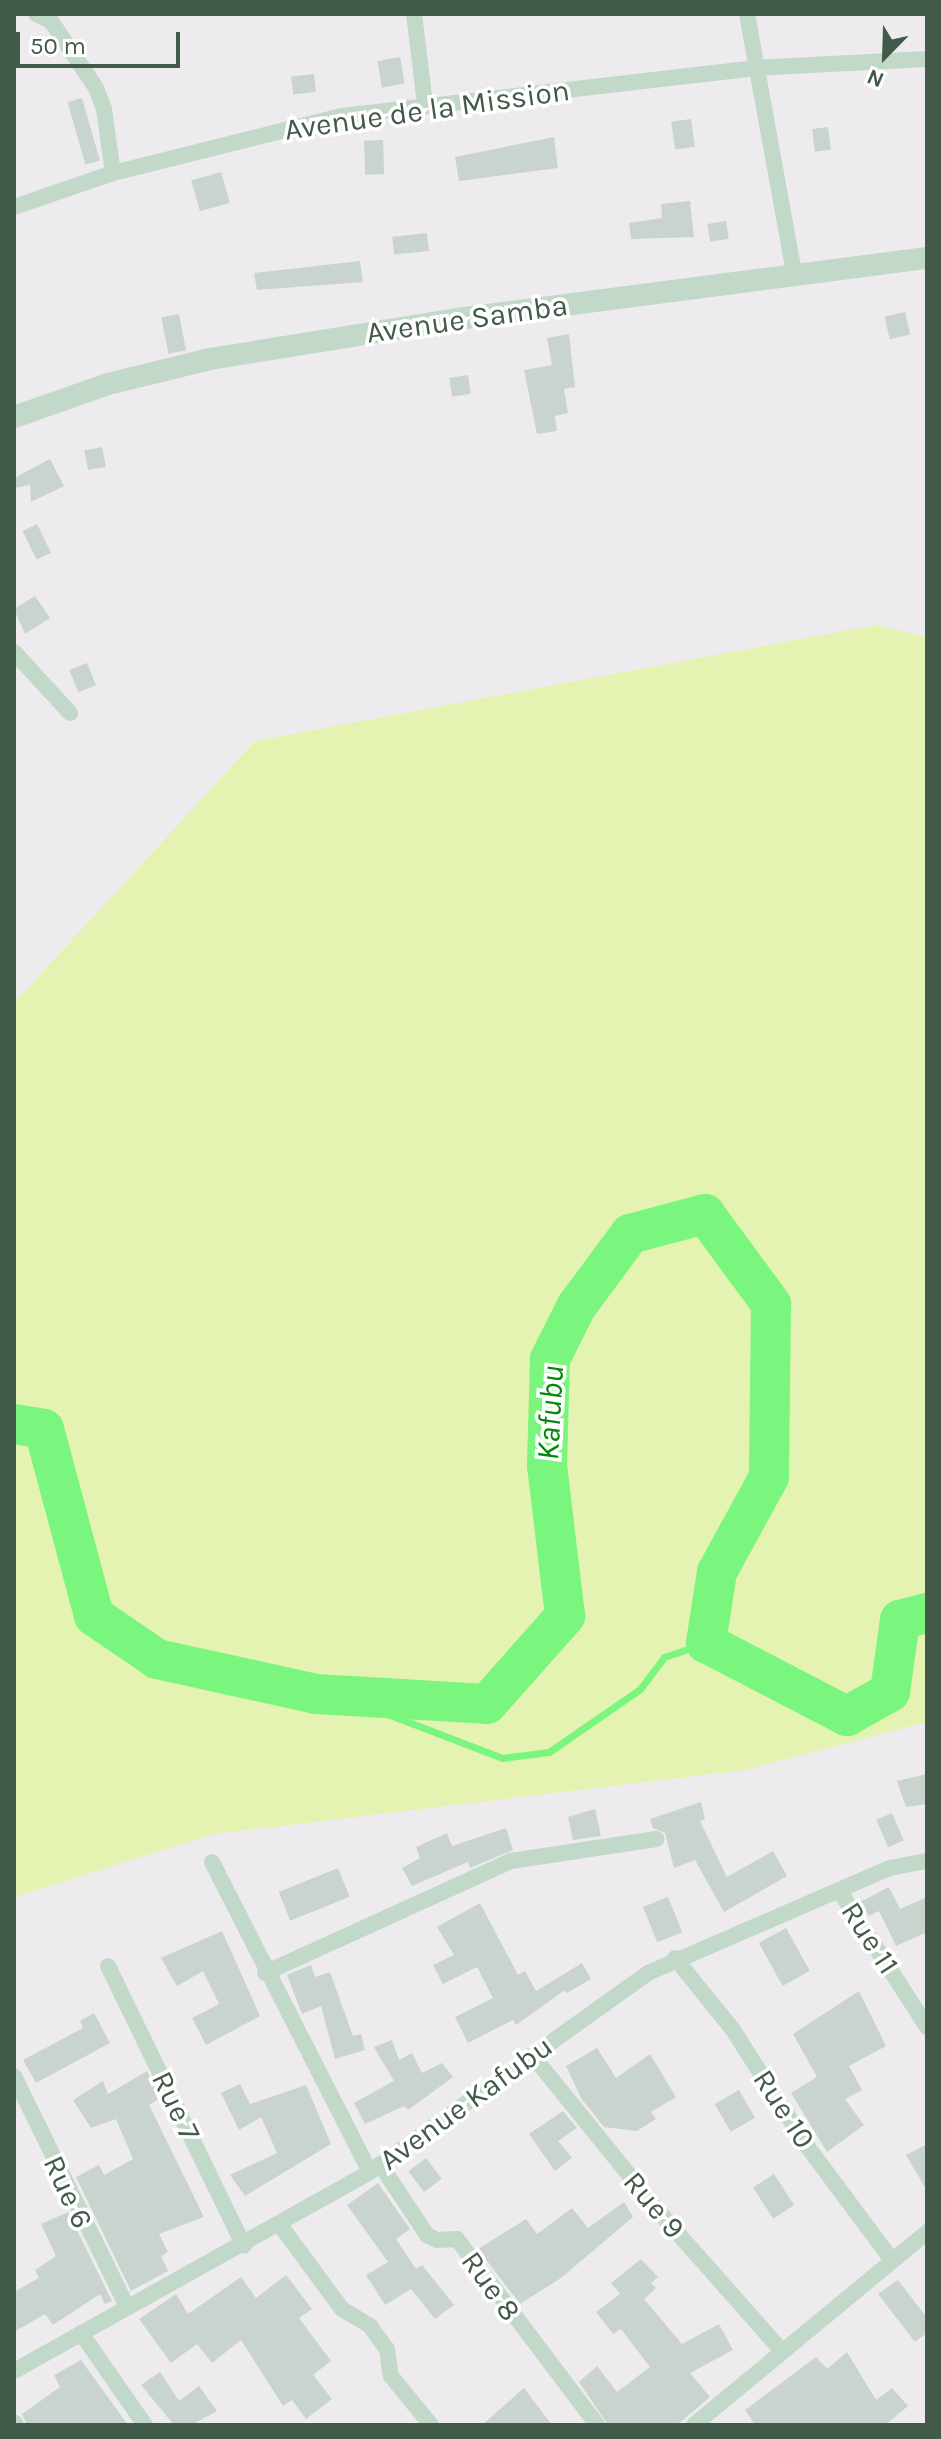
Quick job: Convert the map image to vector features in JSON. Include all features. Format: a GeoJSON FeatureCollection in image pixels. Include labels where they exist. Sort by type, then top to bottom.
{"type":"FeatureCollection","features":[{"type":"Feature","properties":{"kind":"street"},"geometry":{"type":"LineString","coordinates":[[36,14],[51,21],[96,88],[104,109],[113,173]]}},
{"type":"Feature","properties":{"kind":"street"},"geometry":{"type":"LineString","coordinates":[[414,14],[425,104]]}},
{"type":"Feature","properties":{"kind":"street"},"geometry":{"type":"LineString","coordinates":[[747,14],[754,68],[794,273]]}},
{"type":"Feature","properties":{"kind":"street","name":"Avenue de la Mission"},"geometry":{"type":"LineString","coordinates":[[14,207],[113,173],[342,116],[754,68],[927,59]]}},
{"type":"Feature","properties":{"kind":"street","name":"Avenue Samba"},"geometry":{"type":"LineString","coordinates":[[14,417],[108,384],[210,359],[794,273],[927,258]]}},
{"type":"Feature","properties":{"kind":"street"},"geometry":{"type":"LineString","coordinates":[[14,652],[70,713]]}},
{"type":"Feature","properties":{"kind":"street"},"geometry":{"type":"LineString","coordinates":[[265,1973],[511,1861],[656,1839]]}},
{"type":"Feature","properties":{"kind":"street","name":"Avenue Kafubu"},"geometry":{"type":"LineString","coordinates":[[14,2371],[126,2305],[244,2246],[375,2168],[532,2055],[675,1958],[890,1868],[927,1861]]}},
{"type":"Feature","properties":{"kind":"street","name":"Rue 8"},"geometry":{"type":"LineString","coordinates":[[212,1862],[265,1973],[375,2168],[427,2235],[437,2240],[457,2239],[597,2425]]}},
{"type":"Feature","properties":{"kind":"street","name":"Rue 11"},"geometry":{"type":"LineString","coordinates":[[839,1890],[927,2027]]}},
{"type":"Feature","properties":{"kind":"street","name":"Rue 10"},"geometry":{"type":"LineString","coordinates":[[675,1958],[733,2030],[807,2146],[892,2260]]}},
{"type":"Feature","properties":{"kind":"street","name":"Rue 7"},"geometry":{"type":"LineString","coordinates":[[108,1966],[244,2246]]}},
{"type":"Feature","properties":{"kind":"street","name":"Rue 9"},"geometry":{"type":"LineString","coordinates":[[532,2055],[659,2212],[781,2350]]}},
{"type":"Feature","properties":{"kind":"street","name":"Rue 6"},"geometry":{"type":"LineString","coordinates":[[14,2076],[126,2305]]}},
{"type":"Feature","properties":{"kind":"street"},"geometry":{"type":"LineString","coordinates":[[280,2225],[342,2309],[370,2326],[387,2349],[391,2376],[431,2425]]}},
{"type":"Feature","properties":{"kind":"street"},"geometry":{"type":"LineString","coordinates":[[694,2425],[927,2232]]}},
{"type":"Feature","properties":{"kind":"street"},"geometry":{"type":"LineString","coordinates":[[81,2333],[145,2425]]}},
{"type":"Feature","properties":{"kind":"green space"},"geometry":{"type":"Polygon","coordinates":[[[876,625],[927,637],[927,1722],[745,1770],[215,1834],[14,1897],[14,1003],[255,741],[876,625]]]}},
{"type":"Feature","properties":{"kind":"building"},"geometry":{"type":"Polygon","coordinates":[[[400,57],[405,84],[382,88],[377,61],[400,57]]]}},
{"type":"Feature","properties":{"kind":"building"},"geometry":{"type":"Polygon","coordinates":[[[314,74],[316,92],[293,94],[291,76],[314,74]]]}},
{"type":"Feature","properties":{"kind":"building"},"geometry":{"type":"Polygon","coordinates":[[[82,98],[100,160],[85,165],[68,102],[82,98]]]}},
{"type":"Feature","properties":{"kind":"building"},"geometry":{"type":"Polygon","coordinates":[[[691,119],[695,147],[675,150],[671,122],[691,119]]]}},
{"type":"Feature","properties":{"kind":"building"},"geometry":{"type":"Polygon","coordinates":[[[828,127],[831,150],[815,152],[812,129],[828,127]]]}},
{"type":"Feature","properties":{"kind":"building"},"geometry":{"type":"Polygon","coordinates":[[[554,137],[558,168],[459,181],[455,157],[554,137]]]}},
{"type":"Feature","properties":{"kind":"building"},"geometry":{"type":"Polygon","coordinates":[[[383,140],[384,174],[365,175],[364,141],[383,140]]]}},
{"type":"Feature","properties":{"kind":"building"},"geometry":{"type":"Polygon","coordinates":[[[221,172],[230,203],[200,211],[191,181],[221,172]]]}},
{"type":"Feature","properties":{"kind":"building"},"geometry":{"type":"Polygon","coordinates":[[[690,201],[694,237],[631,239],[629,223],[662,218],[661,204],[690,201]]]}},
{"type":"Feature","properties":{"kind":"building"},"geometry":{"type":"Polygon","coordinates":[[[726,221],[729,239],[710,242],[707,224],[726,221]]]}},
{"type":"Feature","properties":{"kind":"building"},"geometry":{"type":"Polygon","coordinates":[[[427,233],[429,251],[394,255],[392,237],[427,233]]]}},
{"type":"Feature","properties":{"kind":"building"},"geometry":{"type":"Polygon","coordinates":[[[360,261],[363,282],[257,290],[254,273],[360,261]]]}},
{"type":"Feature","properties":{"kind":"building"},"geometry":{"type":"Polygon","coordinates":[[[905,312],[910,334],[890,339],[885,317],[905,312]]]}},
{"type":"Feature","properties":{"kind":"building"},"geometry":{"type":"Polygon","coordinates":[[[179,314],[186,350],[168,354],[161,317],[179,314]]]}},
{"type":"Feature","properties":{"kind":"building"},"geometry":{"type":"Polygon","coordinates":[[[569,334],[575,387],[564,389],[568,413],[555,416],[557,431],[537,434],[524,370],[552,365],[547,338],[569,334]]]}},
{"type":"Feature","properties":{"kind":"building"},"geometry":{"type":"Polygon","coordinates":[[[468,375],[471,394],[452,397],[449,378],[468,375]]]}},
{"type":"Feature","properties":{"kind":"building"},"geometry":{"type":"Polygon","coordinates":[[[102,447],[106,467],[88,470],[84,450],[102,447]]]}},
{"type":"Feature","properties":{"kind":"building"},"geometry":{"type":"Polygon","coordinates":[[[50,459],[64,486],[31,502],[30,485],[14,488],[14,478],[50,459]]]}},
{"type":"Feature","properties":{"kind":"building"},"geometry":{"type":"Polygon","coordinates":[[[37,524],[51,553],[37,560],[23,531],[37,524]]]}},
{"type":"Feature","properties":{"kind":"building"},"geometry":{"type":"Polygon","coordinates":[[[35,596],[50,618],[25,634],[14,609],[35,596]]]}},
{"type":"Feature","properties":{"kind":"building"},"geometry":{"type":"Polygon","coordinates":[[[87,663],[96,685],[78,692],[69,670],[87,663]]]}},
{"type":"Feature","properties":{"kind":"building"},"geometry":{"type":"Polygon","coordinates":[[[927,1774],[927,1804],[906,1807],[897,1781],[927,1774]]]}},
{"type":"Feature","properties":{"kind":"building"},"geometry":{"type":"Polygon","coordinates":[[[701,1802],[705,1820],[700,1821],[727,1877],[773,1851],[787,1876],[724,1912],[695,1860],[674,1868],[665,1833],[653,1828],[650,1819],[701,1802]]]}},
{"type":"Feature","properties":{"kind":"building"},"geometry":{"type":"Polygon","coordinates":[[[595,1809],[601,1836],[573,1840],[568,1817],[595,1809]]]}},
{"type":"Feature","properties":{"kind":"building"},"geometry":{"type":"Polygon","coordinates":[[[892,1813],[904,1841],[888,1847],[876,1820],[892,1813]]]}},
{"type":"Feature","properties":{"kind":"building"},"geometry":{"type":"Polygon","coordinates":[[[506,1828],[513,1850],[470,1868],[468,1862],[412,1886],[402,1868],[420,1858],[416,1847],[447,1833],[452,1846],[506,1828]]]}},
{"type":"Feature","properties":{"kind":"building"},"geometry":{"type":"Polygon","coordinates":[[[338,1868],[350,1897],[290,1921],[279,1892],[338,1868]]]}},
{"type":"Feature","properties":{"kind":"building"},"geometry":{"type":"Polygon","coordinates":[[[889,1887],[900,1909],[927,1897],[927,1932],[896,1946],[879,1911],[869,1916],[860,1902],[889,1887]]]}},
{"type":"Feature","properties":{"kind":"building"},"geometry":{"type":"Polygon","coordinates":[[[668,1897],[682,1932],[657,1942],[643,1907],[668,1897]]]}},
{"type":"Feature","properties":{"kind":"building"},"geometry":{"type":"Polygon","coordinates":[[[480,1903],[518,1975],[525,1971],[536,1991],[582,1963],[591,1979],[567,1993],[565,1990],[516,2025],[513,2020],[468,2043],[455,2017],[493,1998],[477,1967],[443,1984],[433,1965],[454,1955],[437,1927],[480,1903]]]}},
{"type":"Feature","properties":{"kind":"building"},"geometry":{"type":"Polygon","coordinates":[[[786,1928],[810,1971],[783,1986],[759,1943],[786,1928]]]}},
{"type":"Feature","properties":{"kind":"building"},"geometry":{"type":"Polygon","coordinates":[[[222,1931],[260,2016],[206,2045],[192,2018],[219,2004],[203,1971],[177,1986],[161,1958],[222,1931]]]}},
{"type":"Feature","properties":{"kind":"building"},"geometry":{"type":"Polygon","coordinates":[[[311,1965],[315,1977],[330,1972],[353,2036],[361,2034],[365,2050],[335,2059],[321,2006],[302,2014],[287,1975],[311,1965]]]}},
{"type":"Feature","properties":{"kind":"building"},"geometry":{"type":"Polygon","coordinates":[[[859,1991],[886,2046],[849,2066],[862,2090],[845,2099],[864,2125],[827,2152],[791,2093],[817,2077],[793,2034],[859,1991]]]}},
{"type":"Feature","properties":{"kind":"building"},"geometry":{"type":"Polygon","coordinates":[[[94,2013],[110,2043],[36,2083],[23,2060],[83,2028],[80,2021],[94,2013]]]}},
{"type":"Feature","properties":{"kind":"building"},"geometry":{"type":"Polygon","coordinates":[[[392,2040],[399,2060],[412,2053],[422,2073],[442,2063],[453,2077],[408,2110],[404,2106],[365,2124],[354,2103],[394,2081],[374,2047],[392,2040]]]}},
{"type":"Feature","properties":{"kind":"building"},"geometry":{"type":"Polygon","coordinates":[[[597,2048],[616,2078],[650,2054],[676,2097],[651,2112],[656,2119],[637,2131],[604,2127],[581,2098],[566,2066],[597,2048]]]}},
{"type":"Feature","properties":{"kind":"building"},"geometry":{"type":"Polygon","coordinates":[[[147,2071],[160,2098],[149,2105],[204,2217],[159,2234],[168,2252],[161,2256],[168,2271],[131,2291],[76,2177],[99,2165],[104,2175],[133,2159],[116,2119],[91,2128],[73,2100],[103,2081],[108,2094],[147,2071]]]}},
{"type":"Feature","properties":{"kind":"building"},"geometry":{"type":"Polygon","coordinates":[[[240,2084],[250,2104],[306,2085],[331,2144],[245,2196],[230,2175],[277,2153],[261,2117],[239,2130],[221,2093],[240,2084]]]}},
{"type":"Feature","properties":{"kind":"building"},"geometry":{"type":"Polygon","coordinates":[[[739,2090],[755,2118],[731,2132],[715,2104],[739,2090]]]}},
{"type":"Feature","properties":{"kind":"building"},"geometry":{"type":"Polygon","coordinates":[[[563,2111],[577,2128],[558,2141],[572,2158],[555,2171],[529,2134],[563,2111]]]}},
{"type":"Feature","properties":{"kind":"building"},"geometry":{"type":"Polygon","coordinates":[[[927,2144],[927,2191],[906,2155],[927,2144]]]}},
{"type":"Feature","properties":{"kind":"building"},"geometry":{"type":"Polygon","coordinates":[[[426,2158],[442,2179],[424,2192],[408,2171],[426,2158]]]}},
{"type":"Feature","properties":{"kind":"building"},"geometry":{"type":"Polygon","coordinates":[[[774,2174],[794,2205],[773,2219],[753,2188],[774,2174]]]}},
{"type":"Feature","properties":{"kind":"building"},"geometry":{"type":"Polygon","coordinates":[[[378,2183],[410,2229],[396,2239],[416,2269],[422,2265],[454,2305],[435,2319],[411,2289],[385,2305],[366,2275],[388,2262],[347,2205],[378,2183]]]}},
{"type":"Feature","properties":{"kind":"building"},"geometry":{"type":"Polygon","coordinates":[[[624,2202],[633,2217],[561,2278],[520,2304],[478,2249],[526,2219],[537,2234],[572,2208],[588,2228],[624,2202]]]}},
{"type":"Feature","properties":{"kind":"building"},"geometry":{"type":"Polygon","coordinates":[[[68,2212],[112,2301],[105,2304],[100,2294],[53,2325],[45,2314],[14,2332],[14,2292],[39,2278],[35,2270],[56,2256],[41,2224],[68,2212]]]}},
{"type":"Feature","properties":{"kind":"building"},"geometry":{"type":"Polygon","coordinates":[[[641,2259],[658,2277],[651,2283],[656,2288],[644,2299],[682,2344],[719,2324],[733,2350],[690,2373],[710,2397],[677,2425],[608,2425],[579,2382],[597,2366],[617,2392],[650,2367],[621,2329],[613,2334],[596,2312],[620,2294],[611,2283],[641,2259]]]}},
{"type":"Feature","properties":{"kind":"building"},"geometry":{"type":"Polygon","coordinates":[[[286,2275],[312,2309],[299,2318],[331,2361],[313,2375],[332,2399],[306,2419],[292,2400],[283,2406],[241,2340],[212,2363],[197,2344],[171,2363],[139,2319],[176,2294],[188,2314],[241,2277],[256,2298],[286,2275]]]}},
{"type":"Feature","properties":{"kind":"building"},"geometry":{"type":"Polygon","coordinates":[[[898,2280],[927,2318],[927,2333],[915,2342],[878,2294],[898,2280]]]}},
{"type":"Feature","properties":{"kind":"building"},"geometry":{"type":"Polygon","coordinates":[[[847,2352],[876,2400],[892,2388],[908,2406],[885,2425],[755,2425],[745,2410],[816,2357],[827,2369],[847,2352]]]}},
{"type":"Feature","properties":{"kind":"building"},"geometry":{"type":"Polygon","coordinates":[[[81,2360],[128,2425],[27,2425],[22,2414],[60,2387],[54,2375],[81,2360]]]}},
{"type":"Feature","properties":{"kind":"building"},"geometry":{"type":"Polygon","coordinates":[[[160,2372],[179,2401],[199,2386],[217,2411],[191,2425],[174,2425],[141,2385],[160,2372]]]}},
{"type":"Feature","properties":{"kind":"building"},"geometry":{"type":"Polygon","coordinates":[[[524,2388],[552,2425],[482,2425],[524,2388]]]}},
{"type":"Feature","properties":{"kind":"waterway","name":"Kafubu"},"geometry":{"type":"LineString","coordinates":[[14,1424],[44,1429],[94,1616],[157,1659],[316,1694],[487,1704],[565,1616],[547,1466],[550,1359],[576,1307],[630,1234],[705,1214],[771,1304],[769,1477],[717,1572],[706,1643],[847,1716],[890,1692],[900,1620],[927,1613]]}},
{"type":"Feature","properties":{"kind":"waterway"},"geometry":{"type":"LineString","coordinates":[[338,1695],[502,1758],[549,1752],[640,1689],[664,1657],[706,1643]]}}]}
